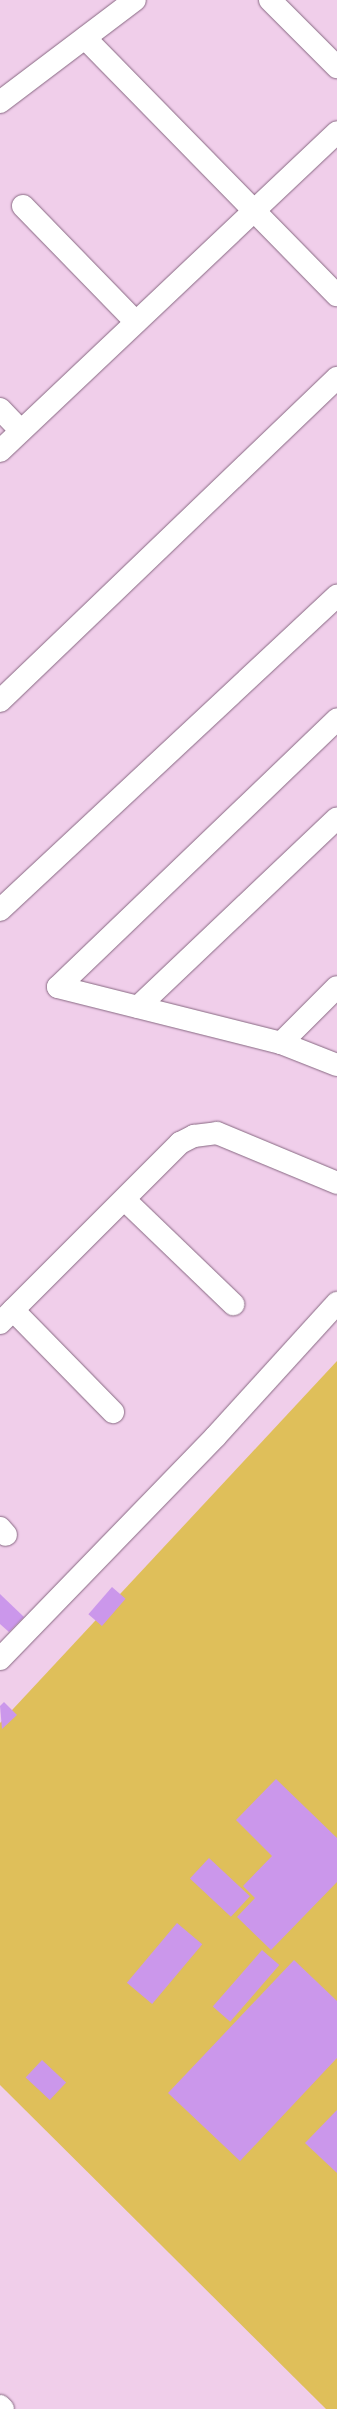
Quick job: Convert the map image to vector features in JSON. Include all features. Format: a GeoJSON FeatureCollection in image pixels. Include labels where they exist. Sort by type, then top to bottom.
{"type":"FeatureCollection","features":[{"type":"Feature","properties":{"kind":"street"},"geometry":{"type":"LineString","coordinates":[[0,102],[134,0]]}},
{"type":"Feature","properties":{"kind":"street"},"geometry":{"type":"LineString","coordinates":[[270,0],[337,67]]}},
{"type":"Feature","properties":{"kind":"street"},"geometry":{"type":"LineString","coordinates":[[85,38],[337,295]]}},
{"type":"Feature","properties":{"kind":"street"},"geometry":{"type":"LineString","coordinates":[[0,451],[337,132]]}},
{"type":"Feature","properties":{"kind":"street"},"geometry":{"type":"LineString","coordinates":[[23,206],[136,322]]}},
{"type":"Feature","properties":{"kind":"street"},"geometry":{"type":"LineString","coordinates":[[0,701],[337,378]]}},
{"type":"Feature","properties":{"kind":"street"},"geometry":{"type":"LineString","coordinates":[[0,408],[21,431]]}},
{"type":"Feature","properties":{"kind":"street"},"geometry":{"type":"LineString","coordinates":[[0,910],[337,596]]}},
{"type":"Feature","properties":{"kind":"street"},"geometry":{"type":"LineString","coordinates":[[335,1061],[281,1043],[58,987],[337,719]]}},
{"type":"Feature","properties":{"kind":"street"},"geometry":{"type":"LineString","coordinates":[[138,1007],[337,818]]}},
{"type":"Feature","properties":{"kind":"street"},"geometry":{"type":"LineString","coordinates":[[281,1043],[337,987]]}},
{"type":"Feature","properties":{"kind":"street"},"geometry":{"type":"LineString","coordinates":[[113,1412],[7,1317],[126,1200],[180,1143],[194,1136],[217,1133],[337,1183]]}},
{"type":"Feature","properties":{"kind":"street"},"geometry":{"type":"LineString","coordinates":[[126,1200],[233,1304]]}},
{"type":"Feature","properties":{"kind":"street"},"geometry":{"type":"LineString","coordinates":[[0,1658],[216,1436],[337,1303]]}},
{"type":"Feature","properties":{"kind":"street"},"geometry":{"type":"LineString","coordinates":[[0,2406],[3,2409]]}},
{"type":"Feature","properties":{"kind":"shaded area"},"geometry":{"type":"Polygon","coordinates":[[[337,1361],[337,2409],[326,2409],[0,2085],[0,1723],[337,1361]]]}},
{"type":"Feature","properties":{"kind":"building"},"geometry":{"type":"Polygon","coordinates":[[[112,1587],[126,1599],[102,1626],[88,1614],[112,1587]]]}},
{"type":"Feature","properties":{"kind":"building"},"geometry":{"type":"Polygon","coordinates":[[[0,1594],[24,1617],[9,1632],[0,1624],[0,1594]]]}},
{"type":"Feature","properties":{"kind":"building"},"geometry":{"type":"Polygon","coordinates":[[[4,1702],[17,1715],[2,1729],[0,1706],[4,1702]]]}},
{"type":"Feature","properties":{"kind":"building"},"geometry":{"type":"Polygon","coordinates":[[[276,1779],[337,1838],[337,1882],[271,1950],[237,1917],[255,1898],[243,1886],[272,1856],[236,1820],[276,1779]]]}},
{"type":"Feature","properties":{"kind":"building"},"geometry":{"type":"Polygon","coordinates":[[[209,1858],[250,1896],[231,1917],[190,1878],[209,1858]]]}},
{"type":"Feature","properties":{"kind":"building"},"geometry":{"type":"Polygon","coordinates":[[[177,1923],[202,1944],[152,2004],[127,1983],[177,1923]]]}},
{"type":"Feature","properties":{"kind":"building"},"geometry":{"type":"Polygon","coordinates":[[[262,1950],[279,1965],[230,2022],[213,2007],[262,1950]]]}},
{"type":"Feature","properties":{"kind":"building"},"geometry":{"type":"Polygon","coordinates":[[[294,1960],[337,2001],[337,2058],[240,2161],[168,2093],[294,1960]]]}},
{"type":"Feature","properties":{"kind":"building"},"geometry":{"type":"Polygon","coordinates":[[[42,2060],[66,2083],[50,2100],[26,2078],[42,2060]]]}},
{"type":"Feature","properties":{"kind":"building"},"geometry":{"type":"Polygon","coordinates":[[[337,2110],[337,2173],[305,2143],[337,2110]]]}}]}
